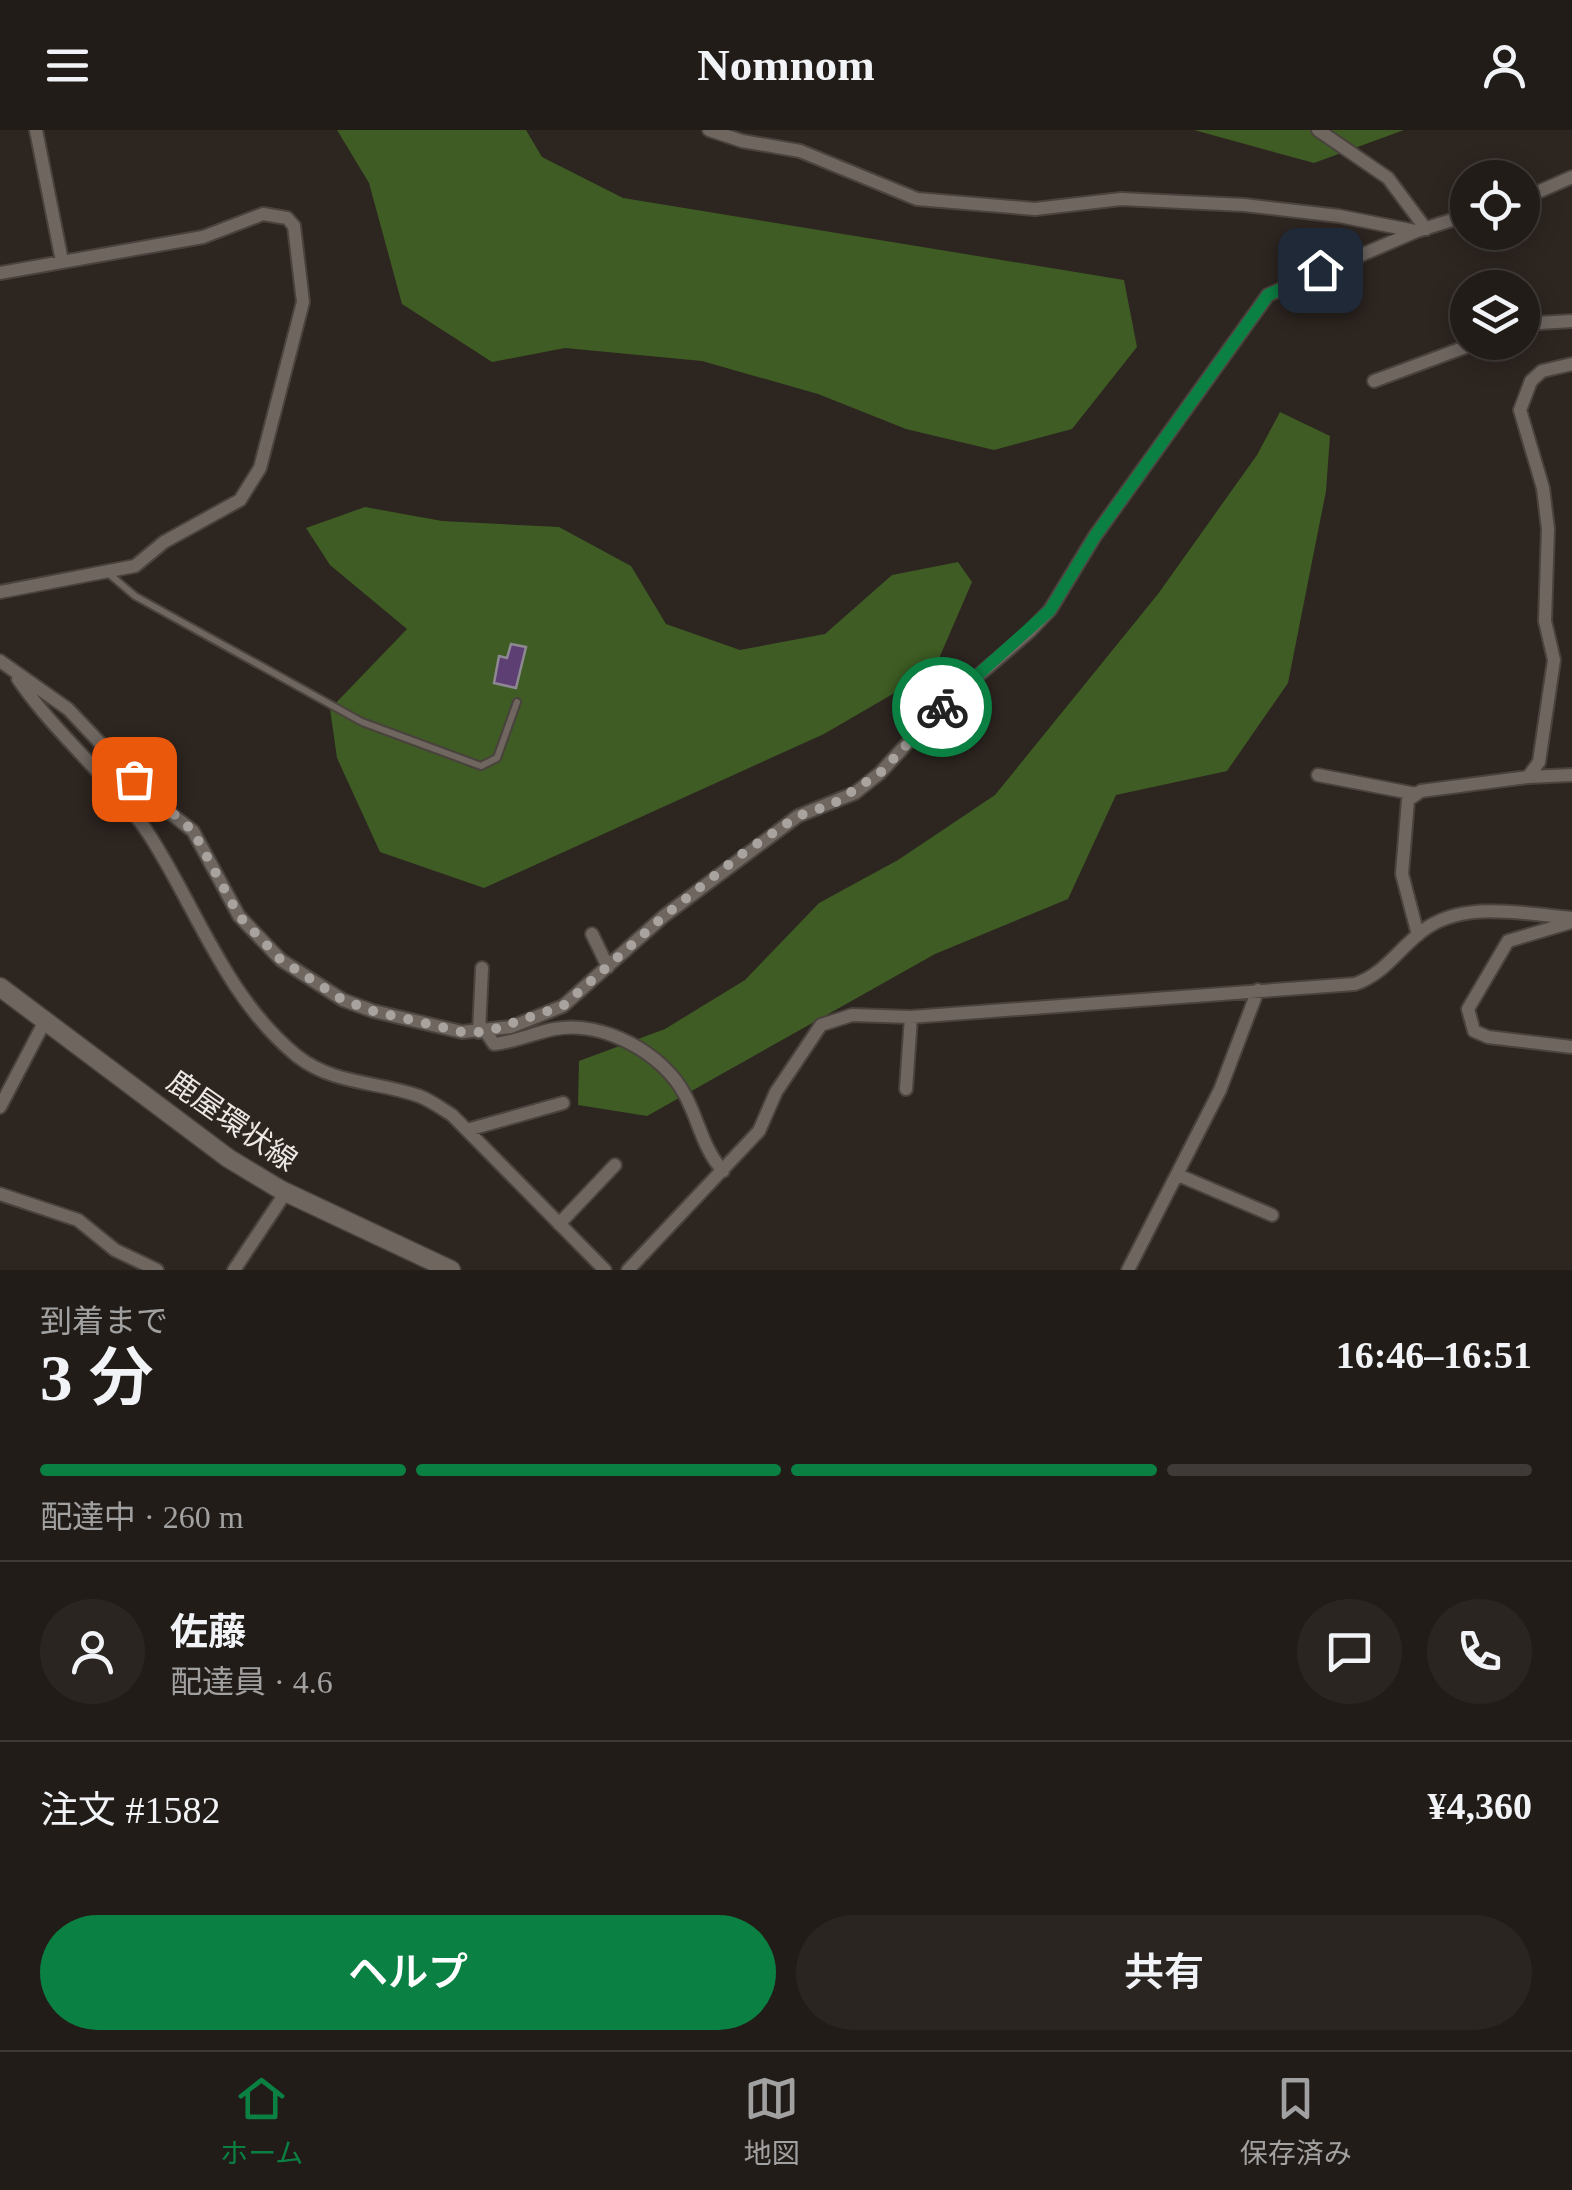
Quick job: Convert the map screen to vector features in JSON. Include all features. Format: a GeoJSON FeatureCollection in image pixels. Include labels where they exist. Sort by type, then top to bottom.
{"type":"FeatureCollection","features":[{"type":"Feature","properties":{"kind":"main road","name":"鹿屋環状線"},"geometry":{"type":"LineString","coordinates":[[0,987],[228,1158],[286,1192],[451,1270]]}},
{"type":"Feature","properties":{"kind":"street"},"geometry":{"type":"LineString","coordinates":[[36,130],[62,261]]}},
{"type":"Feature","properties":{"kind":"street"},"geometry":{"type":"LineString","coordinates":[[709,130],[800,151],[917,200],[1035,209],[1122,199],[1244,205],[1422,230]]}},
{"type":"Feature","properties":{"kind":"street"},"geometry":{"type":"LineString","coordinates":[[1318,130],[1388,178],[1422,230]]}},
{"type":"Feature","properties":{"kind":"street"},"geometry":{"type":"LineString","coordinates":[[1540,191],[1572,177]]}},
{"type":"Feature","properties":{"kind":"street"},"geometry":{"type":"LineString","coordinates":[[0,273],[203,237],[263,214],[286,218],[296,238],[303,302],[277,412],[250,486],[240,500],[164,542],[136,566],[72,575],[0,592]]}},
{"type":"Feature","properties":{"kind":"street"},"geometry":{"type":"LineString","coordinates":[[6,665],[68,709],[156,802],[193,831],[239,916],[281,960],[343,1000],[373,1011],[462,1032],[482,1032],[563,1006],[742,854],[798,816],[833,804],[880,773],[938,710],[1050,610],[1095,536],[1268,295],[1450,221]]}},
{"type":"Feature","properties":{"kind":"street"},"geometry":{"type":"LineString","coordinates":[[1540,323],[1572,321]]}},
{"type":"Feature","properties":{"kind":"street"},"geometry":{"type":"LineString","coordinates":[[1374,382],[1450,353]]}},
{"type":"Feature","properties":{"kind":"street"},"geometry":{"type":"LineString","coordinates":[[1528,777],[1539,762],[1554,660],[1545,621],[1548,530],[1543,488],[1520,410],[1532,380],[1542,370],[1572,364]]}},
{"type":"Feature","properties":{"kind":"street"},"geometry":{"type":"LineString","coordinates":[[6,665],[40,712],[149,834],[216,958],[256,1015],[296,1056],[322,1073],[420,1096],[452,1114],[605,1270]]}},
{"type":"Feature","properties":{"kind":"street"},"geometry":{"type":"LineString","coordinates":[[1318,775],[1416,794],[1474,781],[1572,775]]}},
{"type":"Feature","properties":{"kind":"street"},"geometry":{"type":"LineString","coordinates":[[1416,794],[1408,800],[1404,814],[1402,874],[1418,934]]}},
{"type":"Feature","properties":{"kind":"street"},"geometry":{"type":"LineString","coordinates":[[628,1270],[760,1131],[776,1092],[808,1038],[822,1025],[852,1014],[911,1017],[1355,984],[1370,979],[1418,934],[1451,915],[1491,911],[1572,920]]}},
{"type":"Feature","properties":{"kind":"street"},"geometry":{"type":"LineString","coordinates":[[1572,920],[1508,941],[1468,1009],[1474,1031],[1488,1037],[1572,1046]]}},
{"type":"Feature","properties":{"kind":"street"},"geometry":{"type":"LineString","coordinates":[[592,934],[608,967]]}},
{"type":"Feature","properties":{"kind":"street"},"geometry":{"type":"LineString","coordinates":[[482,968],[482,1032],[494,1044],[557,1028],[576,1028],[624,1040],[658,1060],[676,1078],[711,1158],[723,1171]]}},
{"type":"Feature","properties":{"kind":"street"},"geometry":{"type":"LineString","coordinates":[[1128,1270],[1220,1090],[1258,990]]}},
{"type":"Feature","properties":{"kind":"street"},"geometry":{"type":"LineString","coordinates":[[906,1089],[911,1017]]}},
{"type":"Feature","properties":{"kind":"street"},"geometry":{"type":"LineString","coordinates":[[0,1108],[46,1018]]}},
{"type":"Feature","properties":{"kind":"street"},"geometry":{"type":"LineString","coordinates":[[467,1130],[563,1103]]}},
{"type":"Feature","properties":{"kind":"street"},"geometry":{"type":"LineString","coordinates":[[559,1224],[615,1165]]}},
{"type":"Feature","properties":{"kind":"street"},"geometry":{"type":"LineString","coordinates":[[1178,1175],[1272,1214]]}},
{"type":"Feature","properties":{"kind":"street"},"geometry":{"type":"LineString","coordinates":[[234,1270],[286,1192]]}},
{"type":"Feature","properties":{"kind":"street"},"geometry":{"type":"LineString","coordinates":[[0,1194],[78,1220],[115,1250],[156,1270]]}},
{"type":"Feature","properties":{"kind":"lane"},"geometry":{"type":"LineString","coordinates":[[107,573],[135,596],[362,722],[481,766],[497,758],[517,702]]}},
{"type":"Feature","properties":{"kind":"green space"},"geometry":{"type":"Polygon","coordinates":[[[337,130],[526,130],[542,157],[623,198],[1124,280],[1137,347],[1072,429],[994,450],[906,429],[818,394],[702,361],[565,348],[492,362],[402,304],[369,183],[337,130]]]}},
{"type":"Feature","properties":{"kind":"green space"},"geometry":{"type":"Polygon","coordinates":[[[1194,130],[1404,130],[1314,163],[1194,130]]]}},
{"type":"Feature","properties":{"kind":"green space"},"geometry":{"type":"Polygon","coordinates":[[[1280,412],[1330,436],[1326,491],[1288,683],[1227,771],[1116,795],[1068,899],[935,954],[647,1116],[578,1105],[579,1061],[665,1029],[745,980],[819,903],[898,860],[995,795],[1158,594],[1257,455],[1280,412]]]}},
{"type":"Feature","properties":{"kind":"green space"},"geometry":{"type":"Polygon","coordinates":[[[365,507],[442,521],[559,527],[631,566],[666,624],[740,650],[825,634],[892,575],[958,562],[972,582],[934,670],[824,734],[484,888],[380,852],[337,758],[330,709],[407,629],[330,565],[306,528],[365,507]]]}},
{"type":"Feature","properties":{"kind":"building"},"geometry":{"type":"Polygon","coordinates":[[[511,644],[526,647],[516,688],[494,683],[499,656],[507,658],[511,644]]]}},
{"type":"Feature","properties":{"kind":"way so far"},"geometry":{"type":"LineString","coordinates":[[134,779],[193,831],[239,916],[281,960],[343,1000],[373,1011],[462,1032],[486,1032],[512,1027],[563,1006],[664,916],[742,854],[798,816],[855,793],[880,773],[942,707]]}},
{"type":"Feature","properties":{"kind":"route"},"geometry":{"type":"LineString","coordinates":[[942,707],[1050,610],[1095,536],[1268,295],[1288,282],[1320,270]]}}]}
